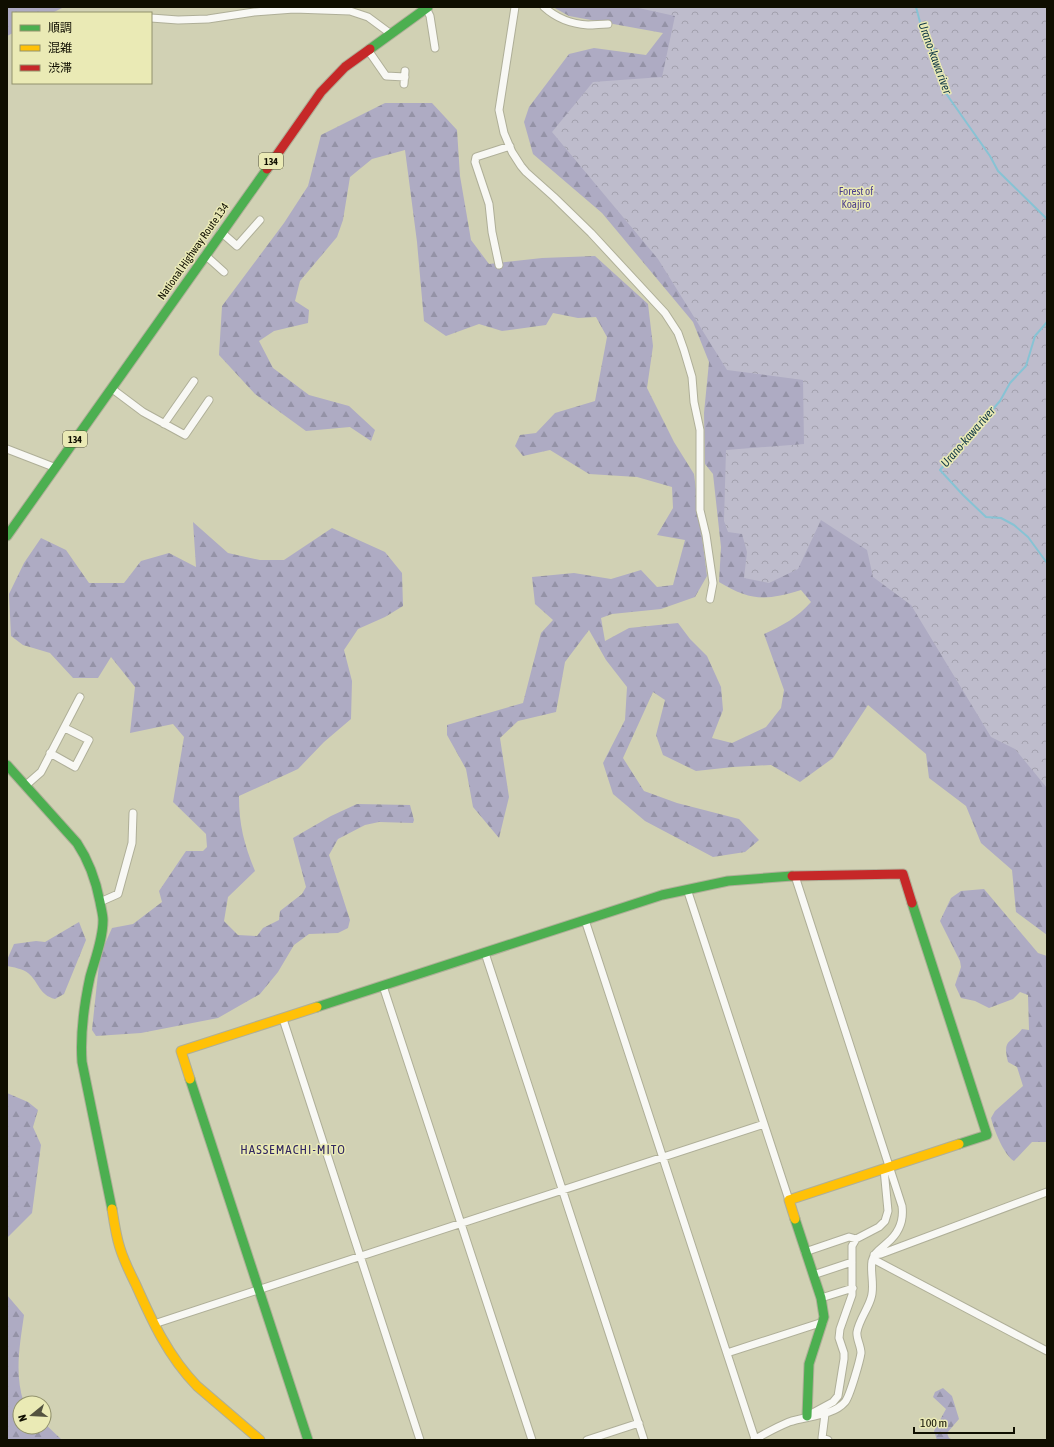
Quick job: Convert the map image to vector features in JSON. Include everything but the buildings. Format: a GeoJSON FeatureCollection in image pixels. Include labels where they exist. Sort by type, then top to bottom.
{"type":"FeatureCollection","features":[{"type":"Feature","properties":{"kind":"main road","name":"National Highway Route 134"},"geometry":{"type":"LineString","coordinates":[[7,536],[321,92],[345,67],[427,8]]}},
{"type":"Feature","properties":{"kind":"main road"},"geometry":{"type":"LineString","coordinates":[[7,765],[77,843],[85,855],[96,882],[103,920],[101,937],[84,1010],[82,1062],[120,1248],[167,1350],[191,1380],[260,1440]]}},
{"type":"Feature","properties":{"kind":"main road"},"geometry":{"type":"LineString","coordinates":[[308,1440],[181,1051],[662,895],[728,881],[764,877],[903,874],[987,1135],[789,1200],[821,1298],[824,1317],[809,1364],[807,1416]]}},
{"type":"Feature","properties":{"kind":"street"},"geometry":{"type":"LineString","coordinates":[[515,7],[499,110],[504,133],[516,159],[526,172],[572,214],[637,281],[665,313],[678,333],[689,365],[693,382],[694,402],[700,430],[700,510],[706,535],[713,583],[710,599]]}},
{"type":"Feature","properties":{"kind":"street"},"geometry":{"type":"LineString","coordinates":[[544,7],[560,18],[572,22],[590,25],[608,24]]}},
{"type":"Feature","properties":{"kind":"street"},"geometry":{"type":"LineString","coordinates":[[427,8],[430,16],[435,48]]}},
{"type":"Feature","properties":{"kind":"street"},"geometry":{"type":"LineString","coordinates":[[152,18],[178,20],[208,19],[254,12],[294,9],[350,11],[368,17],[391,34]]}},
{"type":"Feature","properties":{"kind":"street"},"geometry":{"type":"LineString","coordinates":[[368,50],[386,76],[405,77]]}},
{"type":"Feature","properties":{"kind":"street"},"geometry":{"type":"LineString","coordinates":[[499,265],[492,232],[489,204],[475,162],[476,157],[510,146]]}},
{"type":"Feature","properties":{"kind":"street"},"geometry":{"type":"LineString","coordinates":[[221,232],[237,246],[260,220]]}},
{"type":"Feature","properties":{"kind":"street"},"geometry":{"type":"LineString","coordinates":[[205,255],[224,272]]}},
{"type":"Feature","properties":{"kind":"street"},"geometry":{"type":"LineString","coordinates":[[164,424],[194,381]]}},
{"type":"Feature","properties":{"kind":"street"},"geometry":{"type":"LineString","coordinates":[[111,388],[143,412],[185,435],[209,400]]}},
{"type":"Feature","properties":{"kind":"street"},"geometry":{"type":"LineString","coordinates":[[7,449],[54,468]]}},
{"type":"Feature","properties":{"kind":"street"},"geometry":{"type":"LineString","coordinates":[[25,786],[41,772],[80,697]]}},
{"type":"Feature","properties":{"kind":"street"},"geometry":{"type":"LineString","coordinates":[[50,753],[75,767],[89,740],[64,728]]}},
{"type":"Feature","properties":{"kind":"street"},"geometry":{"type":"LineString","coordinates":[[100,902],[118,894],[132,843],[133,813]]}},
{"type":"Feature","properties":{"kind":"street"},"geometry":{"type":"LineString","coordinates":[[795,876],[887,1168],[902,1206],[902,1221],[893,1237],[874,1257],[872,1264],[872,1297],[857,1333],[861,1355],[849,1396],[845,1403],[835,1410],[825,1414],[807,1416]]}},
{"type":"Feature","properties":{"kind":"street"},"geometry":{"type":"LineString","coordinates":[[687,889],[789,1200]]}},
{"type":"Feature","properties":{"kind":"street"},"geometry":{"type":"LineString","coordinates":[[585,920],[754,1439],[807,1416],[833,1402],[838,1396],[844,1359],[844,1353],[839,1338],[840,1329],[853,1288],[852,1246],[856,1239],[879,1227],[885,1221],[888,1211],[887,1168]]}},
{"type":"Feature","properties":{"kind":"street"},"geometry":{"type":"LineString","coordinates":[[485,953],[644,1440]]}},
{"type":"Feature","properties":{"kind":"street"},"geometry":{"type":"LineString","coordinates":[[383,986],[532,1440]]}},
{"type":"Feature","properties":{"kind":"street"},"geometry":{"type":"LineString","coordinates":[[283,1018],[420,1440]]}},
{"type":"Feature","properties":{"kind":"street"},"geometry":{"type":"LineString","coordinates":[[154,1324],[764,1124]]}},
{"type":"Feature","properties":{"kind":"street"},"geometry":{"type":"LineString","coordinates":[[874,1257],[1047,1192]]}},
{"type":"Feature","properties":{"kind":"street"},"geometry":{"type":"LineString","coordinates":[[805,1252],[849,1237],[856,1239]]}},
{"type":"Feature","properties":{"kind":"street"},"geometry":{"type":"LineString","coordinates":[[874,1257],[1047,1351]]}},
{"type":"Feature","properties":{"kind":"street"},"geometry":{"type":"LineString","coordinates":[[813,1275],[852,1262]]}},
{"type":"Feature","properties":{"kind":"street"},"geometry":{"type":"LineString","coordinates":[[821,1298],[853,1288]]}},
{"type":"Feature","properties":{"kind":"street"},"geometry":{"type":"LineString","coordinates":[[727,1353],[823,1322]]}},
{"type":"Feature","properties":{"kind":"street"},"geometry":{"type":"LineString","coordinates":[[825,1414],[822,1438],[828,1440]]}},
{"type":"Feature","properties":{"kind":"street"},"geometry":{"type":"LineString","coordinates":[[587,1440],[638,1423]]}},
{"type":"Feature","properties":{"kind":"green space"},"geometry":{"type":"Polygon","coordinates":[[[7,7],[64,7],[54,12],[12,12],[12,34],[7,36],[7,7]]]}},
{"type":"Feature","properties":{"kind":"green space"},"geometry":{"type":"Polygon","coordinates":[[[553,7],[1047,7],[1047,935],[1016,912],[1012,870],[981,843],[966,806],[929,778],[926,754],[868,705],[833,758],[800,782],[771,765],[696,771],[663,755],[656,735],[665,700],[653,692],[623,758],[644,791],[677,803],[739,819],[759,840],[745,852],[713,857],[645,821],[613,794],[603,763],[625,720],[627,687],[606,660],[589,630],[565,662],[556,712],[518,721],[500,738],[509,797],[499,838],[473,807],[466,769],[447,735],[447,725],[523,703],[541,633],[553,620],[535,604],[532,577],[574,573],[611,579],[641,570],[657,587],[673,585],[685,540],[657,535],[673,508],[672,487],[637,477],[589,474],[550,450],[523,456],[515,446],[520,435],[536,433],[555,413],[595,401],[607,337],[596,317],[578,318],[553,313],[546,325],[502,331],[479,324],[446,336],[424,321],[417,242],[405,150],[372,159],[350,177],[343,220],[337,237],[300,281],[295,301],[309,310],[308,323],[274,331],[259,341],[273,368],[309,395],[349,406],[375,430],[371,441],[350,427],[306,431],[255,394],[219,355],[222,306],[284,223],[308,186],[321,135],[385,103],[432,103],[457,130],[460,176],[471,240],[489,264],[542,258],[595,256],[648,304],[653,346],[647,388],[674,442],[694,474],[707,576],[695,597],[661,609],[612,614],[601,618],[605,641],[629,628],[678,623],[690,639],[707,656],[721,687],[723,710],[712,738],[732,743],[766,727],[781,708],[784,690],[764,634],[789,621],[811,602],[801,590],[778,596],[758,597],[740,593],[719,582],[721,547],[713,474],[705,464],[704,413],[709,362],[693,322],[602,213],[533,154],[524,122],[529,107],[569,54],[594,48],[646,55],[663,33],[569,16],[553,7]]]}},
{"type":"Feature","properties":{"kind":"green space","name":"Forest of Koajiro"},"geometry":{"type":"Polygon","coordinates":[[[634,7],[1047,7],[1047,788],[1015,749],[991,737],[911,605],[873,577],[867,550],[821,520],[798,569],[769,583],[744,578],[747,552],[742,534],[728,532],[724,521],[726,450],[804,444],[803,380],[727,370],[658,259],[552,132],[593,82],[662,77],[675,16],[634,7]]]}},
{"type":"Feature","properties":{"kind":"green space"},"geometry":{"type":"Polygon","coordinates":[[[193,522],[228,553],[260,560],[284,560],[332,528],[385,552],[402,573],[403,606],[385,617],[358,629],[344,650],[352,681],[351,719],[324,742],[298,769],[239,796],[243,834],[255,871],[228,897],[224,921],[238,935],[257,936],[263,928],[279,920],[280,911],[302,894],[306,887],[293,838],[331,816],[357,804],[410,805],[414,820],[413,823],[379,822],[365,825],[338,839],[329,855],[350,920],[348,928],[338,933],[309,934],[294,945],[278,972],[260,994],[218,1018],[141,1033],[96,1036],[92,1030],[100,955],[112,928],[133,924],[162,902],[159,891],[186,851],[203,851],[207,847],[206,834],[173,802],[184,737],[173,724],[130,733],[135,687],[111,657],[98,678],[73,678],[50,653],[23,645],[11,636],[9,594],[24,563],[41,538],[66,550],[89,583],[124,583],[141,561],[169,553],[196,567],[193,522]]]}},
{"type":"Feature","properties":{"kind":"green space"},"geometry":{"type":"Polygon","coordinates":[[[984,889],[1038,953],[1047,956],[1047,1142],[1032,1142],[1014,1161],[1003,1148],[991,1118],[995,1111],[1023,1086],[1017,1067],[1008,1062],[1006,1049],[1009,1042],[1022,1029],[1029,1030],[1028,995],[1020,992],[1013,999],[989,1008],[975,1001],[961,998],[955,985],[961,967],[960,961],[940,921],[951,898],[961,891],[984,889]]]}},
{"type":"Feature","properties":{"kind":"green space"},"geometry":{"type":"Polygon","coordinates":[[[79,922],[86,940],[64,994],[55,999],[50,997],[42,991],[35,980],[28,973],[21,969],[7,966],[7,960],[14,944],[36,941],[45,942],[79,922]]]}},
{"type":"Feature","properties":{"kind":"green space"},"geometry":{"type":"Polygon","coordinates":[[[7,1093],[28,1102],[38,1110],[33,1127],[41,1145],[32,1213],[7,1238],[7,1093]]]}},
{"type":"Feature","properties":{"kind":"green space"},"geometry":{"type":"Polygon","coordinates":[[[7,1295],[24,1315],[19,1359],[19,1381],[22,1395],[12,1395],[12,1435],[52,1435],[52,1431],[62,1440],[7,1440],[7,1295]]]}},
{"type":"Feature","properties":{"kind":"green space"},"geometry":{"type":"Polygon","coordinates":[[[943,1388],[952,1396],[959,1419],[947,1433],[949,1438],[953,1440],[937,1440],[934,1431],[946,1409],[933,1397],[935,1392],[943,1388]]]}},
{"type":"Feature","properties":{"kind":"waterway","name":"Urano-kawa river"},"geometry":{"type":"LineString","coordinates":[[916,7],[920,22],[934,50],[945,92],[990,156],[998,171],[1047,219]]}},
{"type":"Feature","properties":{"kind":"waterway","name":"Urano-kawa river"},"geometry":{"type":"LineString","coordinates":[[1047,322],[1035,336],[1026,366],[1010,383],[1000,401],[940,470],[986,517],[1001,518],[1014,525],[1028,537],[1047,563]]}},
{"type":"Feature","properties":{"kind":"traffic: fast"},"geometry":{"type":"LineString","coordinates":[[370,49],[428,7]]}},
{"type":"Feature","properties":{"kind":"traffic: fast"},"geometry":{"type":"LineString","coordinates":[[7,536],[267,169]]}},
{"type":"Feature","properties":{"kind":"traffic: fast"},"geometry":{"type":"LineString","coordinates":[[7,765],[77,843],[88,864],[98,894],[103,916],[103,927],[86,998],[82,1030],[82,1062],[112,1209]]}},
{"type":"Feature","properties":{"kind":"traffic: fast"},"geometry":{"type":"LineString","coordinates":[[317,1007],[662,895],[728,881],[792,876]]}},
{"type":"Feature","properties":{"kind":"traffic: fast"},"geometry":{"type":"LineString","coordinates":[[912,903],[987,1135],[959,1144]]}},
{"type":"Feature","properties":{"kind":"traffic: fast"},"geometry":{"type":"LineString","coordinates":[[190,1079],[308,1440]]}},
{"type":"Feature","properties":{"kind":"traffic: fast"},"geometry":{"type":"LineString","coordinates":[[795,1219],[821,1298],[824,1317],[809,1364],[807,1416]]}},
{"type":"Feature","properties":{"kind":"traffic: slow"},"geometry":{"type":"LineString","coordinates":[[190,1079],[181,1051],[317,1007]]}},
{"type":"Feature","properties":{"kind":"traffic: slow"},"geometry":{"type":"LineString","coordinates":[[795,1219],[789,1200],[959,1144]]}},
{"type":"Feature","properties":{"kind":"traffic: slow"},"geometry":{"type":"LineString","coordinates":[[112,1209],[117,1239],[123,1258],[148,1312],[177,1363],[197,1386],[260,1440]]}},
{"type":"Feature","properties":{"kind":"traffic: jam"},"geometry":{"type":"LineString","coordinates":[[267,169],[321,92],[345,67],[370,49]]}},
{"type":"Feature","properties":{"kind":"traffic: jam"},"geometry":{"type":"LineString","coordinates":[[792,876],[903,874],[912,903]]}},
{"type":"Feature","properties":{"kind":"district","name":"HASSEMACHI-MITO"},"geometry":{"type":"Point","coordinates":[293,1149]}}]}
